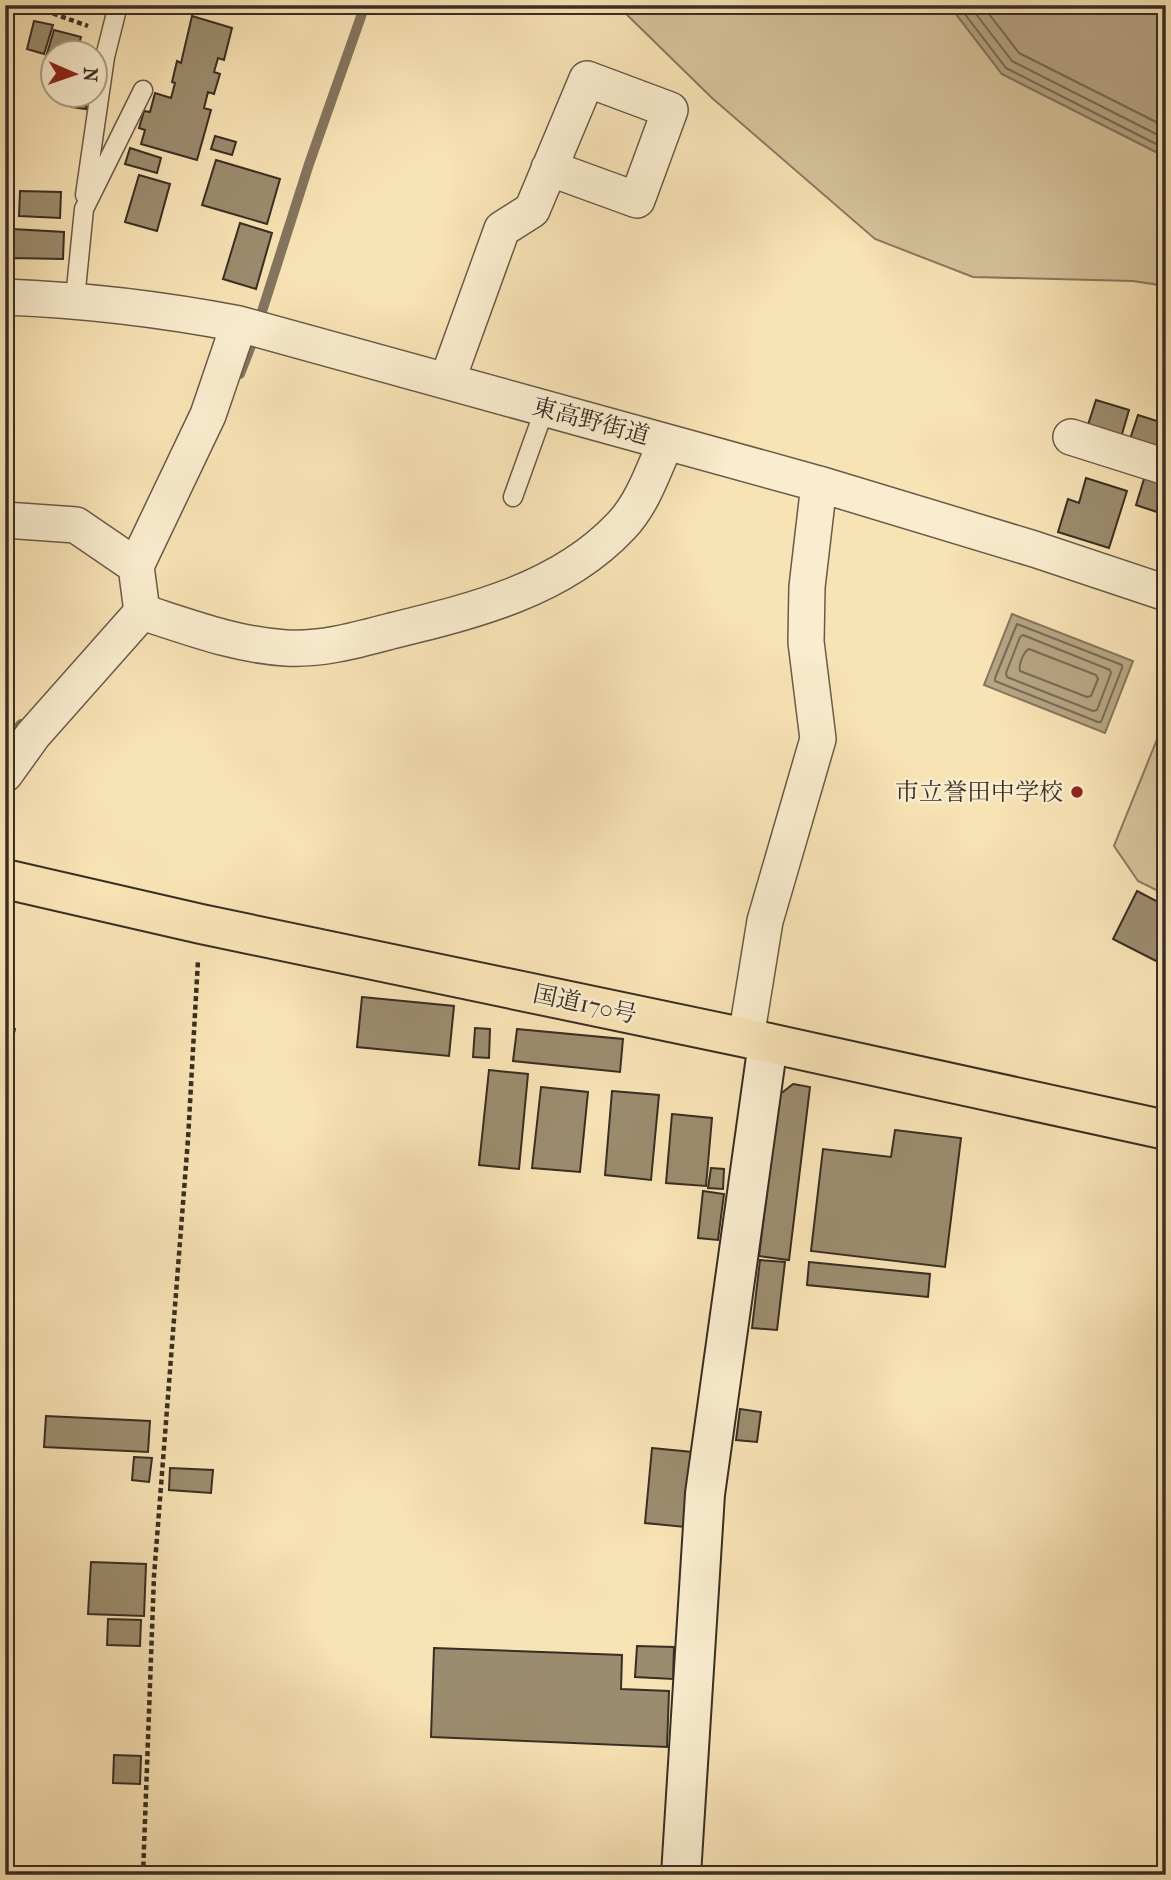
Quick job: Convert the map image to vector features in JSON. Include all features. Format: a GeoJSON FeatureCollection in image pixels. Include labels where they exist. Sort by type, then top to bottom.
{"type":"FeatureCollection","features":[{"type":"Feature","properties":{"kind":"highway","name":"国道170号"},"geometry":{"type":"LineString","coordinates":[[5,879],[201,924],[757,1040],[1166,1130]]}},
{"type":"Feature","properties":{"kind":"street"},"geometry":{"type":"LineString","coordinates":[[447,382],[502,229],[532,210],[550,169]]}},
{"type":"Feature","properties":{"kind":"street","name":"東高野街道"},"geometry":{"type":"LineString","coordinates":[[5,297],[75,299],[181,313],[250,328],[819,484],[1166,593]]}},
{"type":"Feature","properties":{"kind":"street"},"geometry":{"type":"LineString","coordinates":[[5,774],[33,735],[142,612],[136,566],[250,328]]}},
{"type":"Feature","properties":{"kind":"street"},"geometry":{"type":"LineString","coordinates":[[1072,437],[1166,467]]}},
{"type":"Feature","properties":{"kind":"street"},"geometry":{"type":"LineString","coordinates":[[142,612],[242,643],[289,648],[336,645],[446,618],[516,597],[578,563],[621,526],[640,499],[666,442]]}},
{"type":"Feature","properties":{"kind":"street"},"geometry":{"type":"LineString","coordinates":[[681,1875],[705,1494],[757,1040],[765,921],[818,739],[806,642],[807,587],[819,484]]}},
{"type":"Feature","properties":{"kind":"street"},"geometry":{"type":"LineString","coordinates":[[5,520],[76,525],[136,566]]}},
{"type":"Feature","properties":{"kind":"lane"},"geometry":{"type":"LineString","coordinates":[[108,45],[118,5]]}},
{"type":"Feature","properties":{"kind":"lane"},"geometry":{"type":"LineString","coordinates":[[83,209],[143,90]]}},
{"type":"Feature","properties":{"kind":"lane"},"geometry":{"type":"LineString","coordinates":[[75,299],[83,209],[98,108]]}},
{"type":"Feature","properties":{"kind":"lane"},"geometry":{"type":"LineString","coordinates":[[513,497],[545,408]]}},
{"type":"Feature","properties":{"kind":"path"},"geometry":{"type":"LineString","coordinates":[[29,5],[89,27],[101,38]]}},
{"type":"Feature","properties":{"kind":"path"},"geometry":{"type":"LineString","coordinates":[[143,1875],[154,1576],[188,1139],[201,924]]}},
{"type":"Feature","properties":{"kind":"shaded area"},"geometry":{"type":"Polygon","coordinates":[[[617,5],[949,5],[1002,74],[1166,157],[1166,286],[1133,281],[973,277],[875,239],[712,98],[617,5]]]}},
{"type":"Feature","properties":{"kind":"shaded area"},"geometry":{"type":"Polygon","coordinates":[[[1166,717],[1166,895],[1138,881],[1114,846],[1166,717]]]}},
{"type":"Feature","properties":{"kind":"water"},"geometry":{"type":"Polygon","coordinates":[[[949,5],[1166,5],[1166,157],[1002,74],[949,5]]]}},
{"type":"Feature","properties":{"kind":"water"},"geometry":{"type":"Polygon","coordinates":[[[1012,614],[1133,661],[1105,733],[984,685],[1012,614]]]}},
{"type":"Feature","properties":{"kind":"building"},"geometry":{"type":"Polygon","coordinates":[[[192,16],[232,28],[224,60],[218,58],[214,72],[220,74],[214,94],[208,92],[204,108],[211,110],[197,160],[141,144],[145,130],[139,128],[144,111],[150,112],[155,93],[171,98],[177,61],[181,63],[192,16]]]}},
{"type":"Feature","properties":{"kind":"building"},"geometry":{"type":"Polygon","coordinates":[[[34,21],[53,25],[49,38],[38,38],[38,52],[27,49],[34,21]]]}},
{"type":"Feature","properties":{"kind":"building"},"geometry":{"type":"Polygon","coordinates":[[[54,30],[81,37],[81,38],[52,38],[54,30]]]}},
{"type":"Feature","properties":{"kind":"building"},"geometry":{"type":"Polygon","coordinates":[[[215,136],[236,142],[232,155],[211,149],[215,136]]]}},
{"type":"Feature","properties":{"kind":"building"},"geometry":{"type":"Polygon","coordinates":[[[130,148],[161,158],[157,173],[125,164],[130,148]]]}},
{"type":"Feature","properties":{"kind":"building"},"geometry":{"type":"Polygon","coordinates":[[[216,160],[280,179],[267,224],[202,205],[216,160]]]}},
{"type":"Feature","properties":{"kind":"building"},"geometry":{"type":"Polygon","coordinates":[[[139,175],[170,184],[157,231],[125,222],[139,175]]]}},
{"type":"Feature","properties":{"kind":"building"},"geometry":{"type":"Polygon","coordinates":[[[20,191],[61,192],[60,218],[19,216],[20,191]]]}},
{"type":"Feature","properties":{"kind":"building"},"geometry":{"type":"Polygon","coordinates":[[[5,222],[13,223],[13,229],[64,232],[63,259],[12,258],[11,275],[5,274],[5,222]]]}},
{"type":"Feature","properties":{"kind":"building"},"geometry":{"type":"Polygon","coordinates":[[[240,223],[272,233],[256,289],[223,279],[240,223]]]}},
{"type":"Feature","properties":{"kind":"building"},"geometry":{"type":"Polygon","coordinates":[[[1096,400],[1129,410],[1120,441],[1086,431],[1096,400]]]}},
{"type":"Feature","properties":{"kind":"building"},"geometry":{"type":"Polygon","coordinates":[[[1138,415],[1166,424],[1159,452],[1129,442],[1138,415]]]}},
{"type":"Feature","properties":{"kind":"building"},"geometry":{"type":"Polygon","coordinates":[[[1147,469],[1166,475],[1166,515],[1136,505],[1147,469]]]}},
{"type":"Feature","properties":{"kind":"building"},"geometry":{"type":"Polygon","coordinates":[[[1086,478],[1127,491],[1109,548],[1058,532],[1068,499],[1079,503],[1086,478]]]}},
{"type":"Feature","properties":{"kind":"building"},"geometry":{"type":"Polygon","coordinates":[[[1137,891],[1166,906],[1166,966],[1113,939],[1137,891]]]}},
{"type":"Feature","properties":{"kind":"building"},"geometry":{"type":"Polygon","coordinates":[[[362,997],[454,1006],[449,1056],[357,1047],[362,997]]]}},
{"type":"Feature","properties":{"kind":"building"},"geometry":{"type":"Polygon","coordinates":[[[5,1027],[15,1029],[5,1070],[5,1027]]]}},
{"type":"Feature","properties":{"kind":"building"},"geometry":{"type":"Polygon","coordinates":[[[475,1028],[490,1029],[489,1058],[473,1057],[475,1028]]]}},
{"type":"Feature","properties":{"kind":"building"},"geometry":{"type":"Polygon","coordinates":[[[517,1029],[623,1039],[620,1072],[513,1061],[517,1029]]]}},
{"type":"Feature","properties":{"kind":"building"},"geometry":{"type":"Polygon","coordinates":[[[489,1070],[528,1074],[519,1169],[479,1165],[489,1070]]]}},
{"type":"Feature","properties":{"kind":"building"},"geometry":{"type":"Polygon","coordinates":[[[793,1084],[810,1087],[789,1260],[759,1256],[779,1095],[793,1084]]]}},
{"type":"Feature","properties":{"kind":"building"},"geometry":{"type":"Polygon","coordinates":[[[541,1087],[588,1092],[580,1172],[532,1168],[541,1087]]]}},
{"type":"Feature","properties":{"kind":"building"},"geometry":{"type":"Polygon","coordinates":[[[612,1091],[659,1095],[651,1180],[605,1175],[612,1091]]]}},
{"type":"Feature","properties":{"kind":"building"},"geometry":{"type":"Polygon","coordinates":[[[672,1114],[712,1118],[706,1186],[666,1183],[672,1114]]]}},
{"type":"Feature","properties":{"kind":"building"},"geometry":{"type":"Polygon","coordinates":[[[895,1130],[961,1138],[945,1267],[811,1251],[823,1149],[891,1157],[895,1130]]]}},
{"type":"Feature","properties":{"kind":"building"},"geometry":{"type":"Polygon","coordinates":[[[711,1168],[724,1169],[723,1189],[708,1188],[711,1168]]]}},
{"type":"Feature","properties":{"kind":"building"},"geometry":{"type":"Polygon","coordinates":[[[703,1191],[724,1194],[718,1240],[698,1238],[703,1191]]]}},
{"type":"Feature","properties":{"kind":"building"},"geometry":{"type":"Polygon","coordinates":[[[760,1260],[785,1262],[777,1330],[752,1328],[760,1260]]]}},
{"type":"Feature","properties":{"kind":"building"},"geometry":{"type":"Polygon","coordinates":[[[809,1262],[930,1274],[928,1297],[807,1285],[809,1262]]]}},
{"type":"Feature","properties":{"kind":"building"},"geometry":{"type":"Polygon","coordinates":[[[740,1409],[761,1412],[757,1442],[736,1440],[740,1409]]]}},
{"type":"Feature","properties":{"kind":"building"},"geometry":{"type":"Polygon","coordinates":[[[46,1416],[150,1421],[148,1452],[44,1447],[46,1416]]]}},
{"type":"Feature","properties":{"kind":"building"},"geometry":{"type":"Polygon","coordinates":[[[652,1448],[692,1452],[685,1527],[645,1523],[652,1448]]]}},
{"type":"Feature","properties":{"kind":"building"},"geometry":{"type":"Polygon","coordinates":[[[134,1457],[152,1458],[149,1482],[132,1480],[134,1457]]]}},
{"type":"Feature","properties":{"kind":"building"},"geometry":{"type":"Polygon","coordinates":[[[170,1468],[213,1470],[211,1493],[169,1490],[170,1468]]]}},
{"type":"Feature","properties":{"kind":"building"},"geometry":{"type":"Polygon","coordinates":[[[91,1562],[146,1564],[144,1616],[88,1614],[91,1562]]]}},
{"type":"Feature","properties":{"kind":"building"},"geometry":{"type":"Polygon","coordinates":[[[108,1619],[141,1620],[140,1646],[107,1645],[108,1619]]]}},
{"type":"Feature","properties":{"kind":"building"},"geometry":{"type":"Polygon","coordinates":[[[637,1646],[674,1647],[673,1679],[635,1677],[637,1646]]]}},
{"type":"Feature","properties":{"kind":"building"},"geometry":{"type":"Polygon","coordinates":[[[434,1648],[622,1655],[621,1689],[669,1691],[667,1747],[431,1737],[434,1648]]]}},
{"type":"Feature","properties":{"kind":"building"},"geometry":{"type":"Polygon","coordinates":[[[114,1755],[141,1756],[140,1784],[113,1783],[114,1755]]]}},
{"type":"Feature","properties":{"kind":"waterway"},"geometry":{"type":"LineString","coordinates":[[240,374],[365,5]]}},
{"type":"Feature","properties":{"kind":"waterway"},"geometry":{"type":"LineString","coordinates":[[5,742],[21,724]]}},
{"type":"Feature","properties":{"kind":"place","name":"市立誉田中学校"},"geometry":{"type":"Point","coordinates":[1077,792]}}]}
